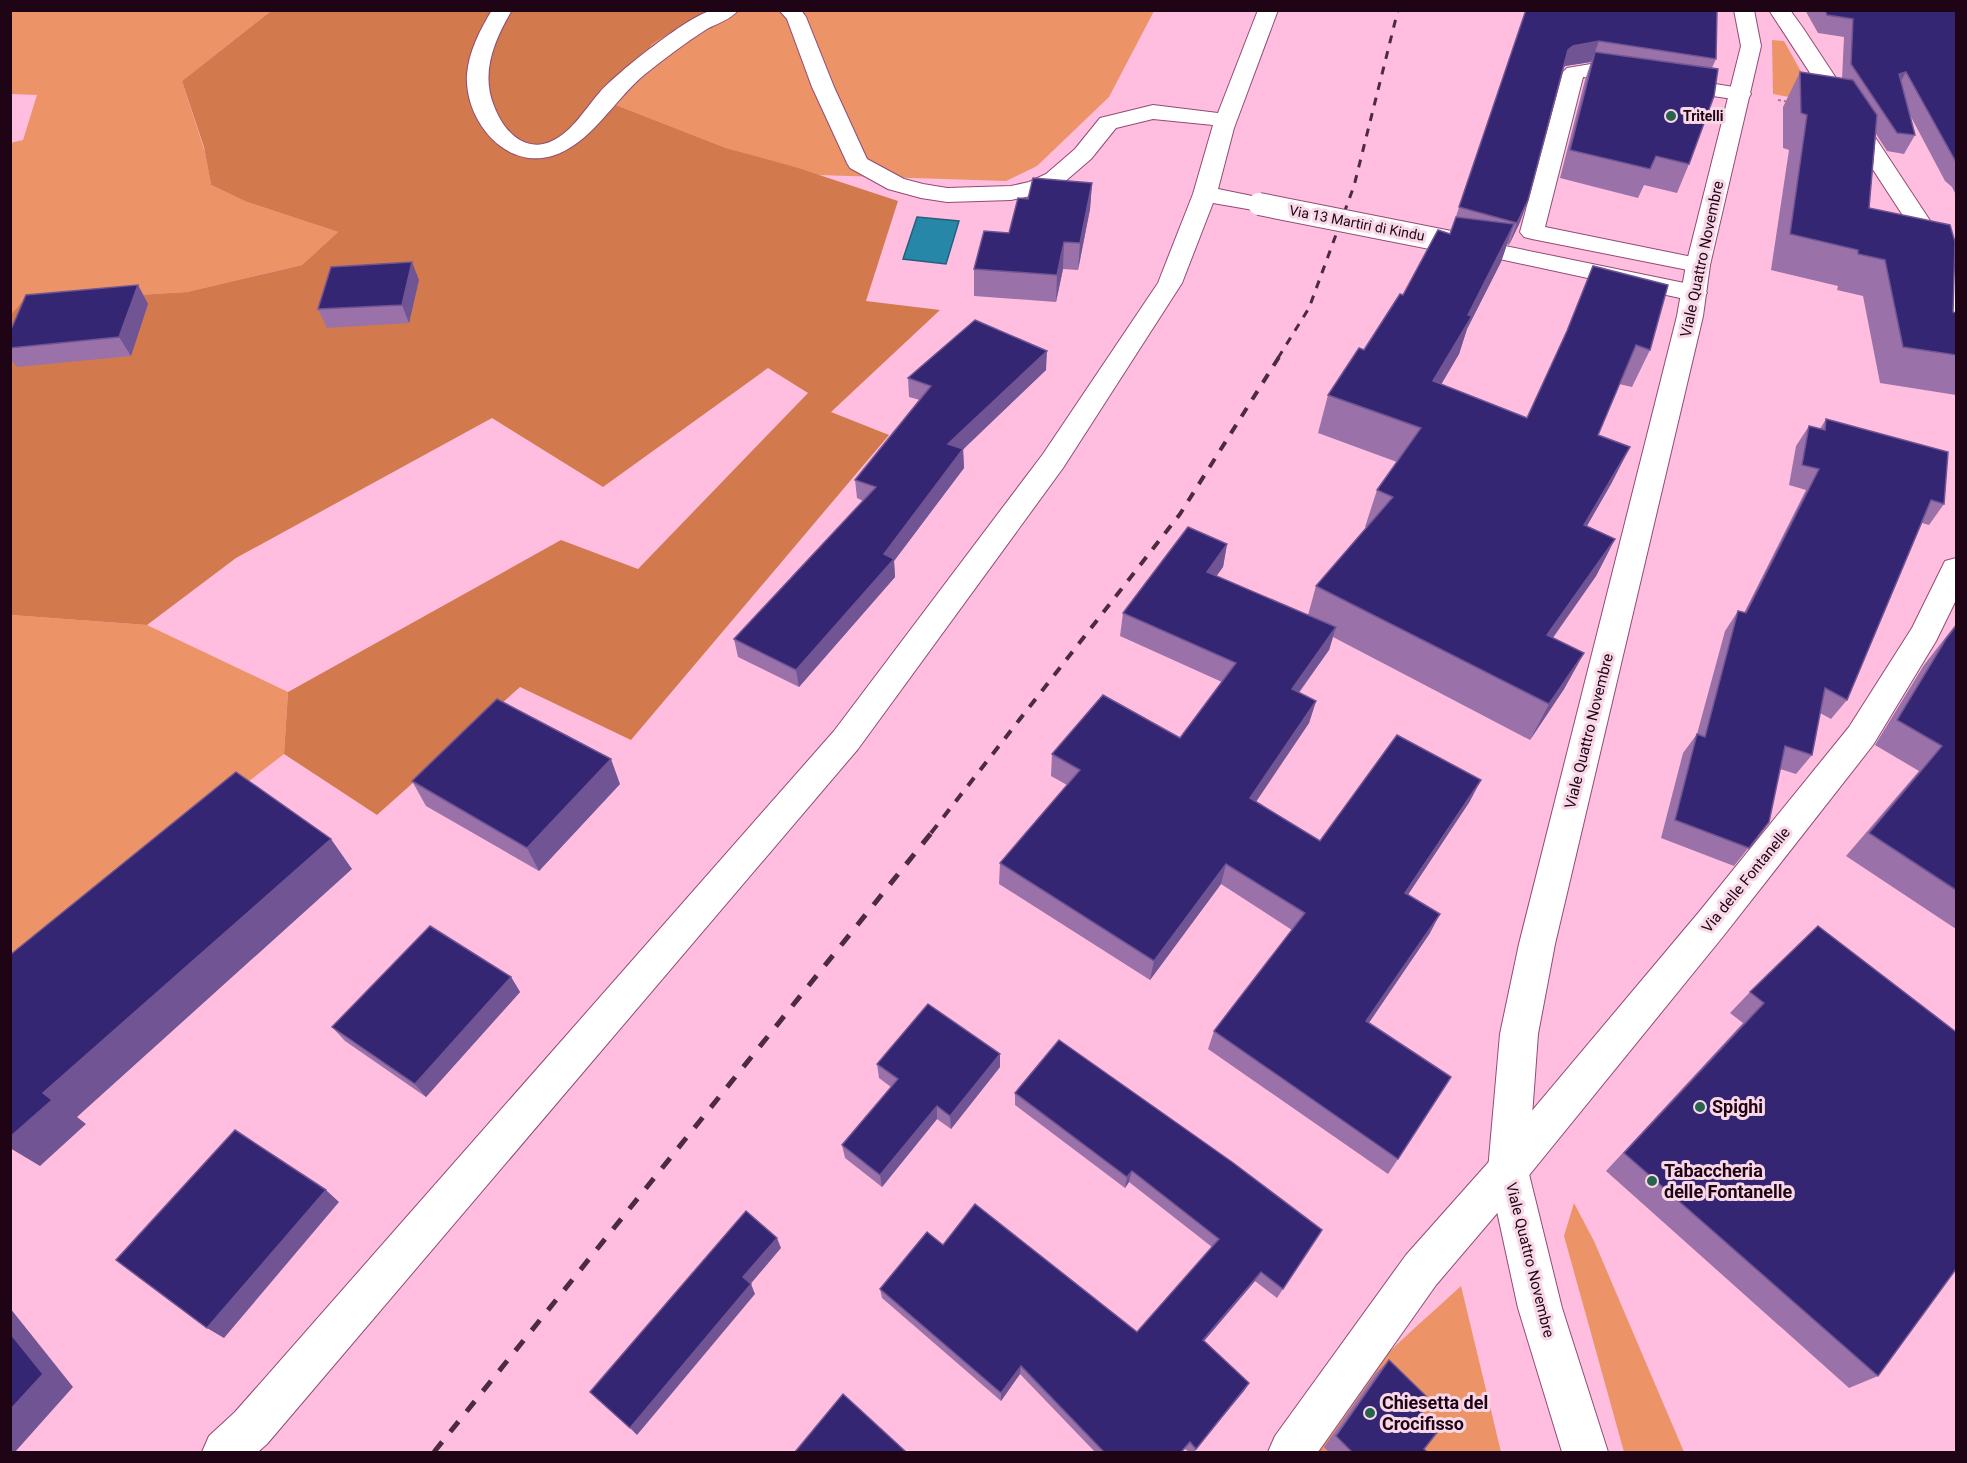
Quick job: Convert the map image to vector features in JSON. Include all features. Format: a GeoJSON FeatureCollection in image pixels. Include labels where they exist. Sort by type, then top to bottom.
{"type":"FeatureCollection","features":[{"type":"Feature","properties":{"kind":"street"},"geometry":{"type":"LineString","coordinates":[[502,10],[479,61],[478,88],[496,134],[511,145],[532,150],[558,147],[569,140],[614,91],[651,59],[728,10]]}},
{"type":"Feature","properties":{"kind":"street"},"geometry":{"type":"LineString","coordinates":[[789,10],[796,17],[823,87],[858,163],[896,184],[921,191],[947,195],[1011,193],[1036,188],[1054,179],[1083,154],[1108,123],[1153,112],[1226,120]]}},
{"type":"Feature","properties":{"kind":"street"},"geometry":{"type":"LineString","coordinates":[[225,1452],[251,1428],[846,740],[1053,461],[1170,283],[1205,194],[1226,120],[1268,10]]}},
{"type":"Feature","properties":{"kind":"street","name":"Viale Quattro Novembre"},"geometry":{"type":"LineString","coordinates":[[1585,1452],[1540,1308],[1508,1170],[1519,1034],[1537,944],[1740,94],[1751,42],[1744,10]]}},
{"type":"Feature","properties":{"kind":"street"},"geometry":{"type":"LineString","coordinates":[[1779,10],[1800,21],[1940,254],[1956,312]]}},
{"type":"Feature","properties":{"kind":"street"},"geometry":{"type":"LineString","coordinates":[[1696,279],[1532,232],[1574,72],[1591,70],[1740,94]]}},
{"type":"Feature","properties":{"kind":"street","name":"Via 13 Martiri di Kindu"},"geometry":{"type":"LineString","coordinates":[[1205,194],[1476,246],[1696,279]]}},
{"type":"Feature","properties":{"kind":"street","name":"Via delle Fontanelle"},"geometry":{"type":"LineString","coordinates":[[1291,1452],[1421,1270],[1508,1170],[1712,923],[1861,736],[1925,633],[1956,569]]}},
{"type":"Feature","properties":{"kind":"shaded area"},"geometry":{"type":"Polygon","coordinates":[[[11,11],[271,11],[182,81],[205,152],[211,185],[247,202],[338,232],[302,265],[187,292],[23,302],[11,316],[10,143],[23,140],[37,95],[11,94],[11,11]]]}},
{"type":"Feature","properties":{"kind":"shaded area"},"geometry":{"type":"Polygon","coordinates":[[[271,11],[706,11],[652,44],[616,105],[726,148],[795,167],[898,201],[866,301],[940,310],[831,412],[889,435],[631,740],[520,687],[377,815],[284,754],[288,692],[561,540],[638,569],[808,393],[768,368],[603,487],[492,418],[236,558],[147,625],[11,615],[10,316],[22,302],[187,292],[302,265],[338,232],[247,202],[211,185],[204,147],[182,81],[271,11]]]}},
{"type":"Feature","properties":{"kind":"shaded area"},"geometry":{"type":"Polygon","coordinates":[[[706,11],[1154,11],[1109,97],[1037,166],[1006,181],[818,175],[726,148],[616,105],[652,44],[706,11]]]}},
{"type":"Feature","properties":{"kind":"shaded area"},"geometry":{"type":"Polygon","coordinates":[[[1772,40],[1784,41],[1818,102],[1773,94],[1772,40]]]}},
{"type":"Feature","properties":{"kind":"shaded area"},"geometry":{"type":"Polygon","coordinates":[[[11,615],[147,625],[288,692],[284,754],[11,965],[11,615]]]}},
{"type":"Feature","properties":{"kind":"shaded area"},"geometry":{"type":"Polygon","coordinates":[[[1574,1203],[1594,1241],[1684,1452],[1624,1452],[1564,1236],[1574,1203]]]}},
{"type":"Feature","properties":{"kind":"shaded area"},"geometry":{"type":"Polygon","coordinates":[[[1461,1286],[1501,1452],[1305,1452],[1320,1429],[1356,1385],[1461,1286]]]}},
{"type":"Feature","properties":{"kind":"water"},"geometry":{"type":"Polygon","coordinates":[[[917,217],[959,221],[946,264],[903,259],[917,217]]]}},
{"type":"Feature","properties":{"kind":"building"},"geometry":{"type":"Polygon","coordinates":[[[1526,10],[1717,10],[1716,59],[1599,41],[1573,46],[1568,50],[1528,200],[1517,223],[1459,207],[1526,10]]]}},
{"type":"Feature","properties":{"kind":"building"},"geometry":{"type":"Polygon","coordinates":[[[1825,10],[1956,10],[1956,162],[1906,72],[1899,74],[1915,135],[1897,133],[1851,64],[1853,19],[1827,15],[1825,10]]]}},
{"type":"Feature","properties":{"kind":"building"},"geometry":{"type":"Polygon","coordinates":[[[1595,52],[1718,69],[1714,96],[1689,164],[1656,156],[1650,169],[1570,150],[1595,52]]]}},
{"type":"Feature","properties":{"kind":"building"},"geometry":{"type":"Polygon","coordinates":[[[1800,72],[1853,80],[1877,115],[1869,208],[1950,225],[1955,242],[1953,312],[1956,313],[1956,355],[1903,347],[1885,260],[1858,254],[1858,250],[1790,234],[1807,115],[1801,113],[1800,72]]]}},
{"type":"Feature","properties":{"kind":"building"},"geometry":{"type":"Polygon","coordinates":[[[1033,178],[1092,183],[1080,243],[1064,242],[1057,275],[974,269],[984,231],[1009,233],[1018,198],[1028,199],[1033,178]]]}},
{"type":"Feature","properties":{"kind":"building"},"geometry":{"type":"Polygon","coordinates":[[[1456,217],[1514,224],[1468,315],[1472,316],[1433,381],[1527,418],[1567,331],[1593,266],[1668,285],[1650,350],[1636,345],[1598,435],[1630,447],[1584,525],[1615,539],[1547,635],[1584,653],[1549,704],[1316,586],[1393,497],[1377,490],[1421,428],[1328,395],[1359,348],[1364,350],[1400,294],[1403,295],[1438,230],[1450,234],[1456,217]]]}},
{"type":"Feature","properties":{"kind":"building"},"geometry":{"type":"Polygon","coordinates":[[[412,262],[402,305],[318,309],[331,267],[412,262]]]}},
{"type":"Feature","properties":{"kind":"building"},"geometry":{"type":"Polygon","coordinates":[[[138,285],[119,337],[10,348],[10,332],[26,295],[138,285]]]}},
{"type":"Feature","properties":{"kind":"building"},"geometry":{"type":"Polygon","coordinates":[[[975,320],[1047,351],[948,444],[963,449],[884,554],[894,559],[796,670],[734,639],[876,487],[855,480],[931,386],[908,378],[975,320]]]}},
{"type":"Feature","properties":{"kind":"building"},"geometry":{"type":"Polygon","coordinates":[[[1826,419],[1948,452],[1944,504],[1931,500],[1847,700],[1825,688],[1812,755],[1785,746],[1769,822],[1749,848],[1675,820],[1697,734],[1705,737],[1738,611],[1746,613],[1819,469],[1802,465],[1809,426],[1825,430],[1826,419]]]}},
{"type":"Feature","properties":{"kind":"building"},"geometry":{"type":"Polygon","coordinates":[[[1188,527],[1227,544],[1207,572],[1336,627],[1292,689],[1316,701],[1250,798],[1320,841],[1397,735],[1481,780],[1405,893],[1440,914],[1366,1021],[1451,1077],[1398,1159],[1214,1031],[1305,913],[1226,864],[1154,961],[1000,863],[1080,770],[1052,754],[1103,695],[1180,738],[1236,663],[1123,613],[1188,527]]]}},
{"type":"Feature","properties":{"kind":"building"},"geometry":{"type":"Polygon","coordinates":[[[1956,626],[1956,890],[1869,833],[1942,746],[1897,720],[1956,626]]]}},
{"type":"Feature","properties":{"kind":"building"},"geometry":{"type":"Polygon","coordinates":[[[497,699],[611,759],[527,848],[412,781],[497,699]]]}},
{"type":"Feature","properties":{"kind":"building"},"geometry":{"type":"Polygon","coordinates":[[[236,772],[331,839],[43,1093],[52,1100],[10,1137],[10,955],[236,772]]]}},
{"type":"Feature","properties":{"kind":"building"},"geometry":{"type":"Polygon","coordinates":[[[430,926],[511,977],[415,1084],[332,1027],[430,926]]]}},
{"type":"Feature","properties":{"kind":"building"},"geometry":{"type":"Polygon","coordinates":[[[1818,926],[1956,1032],[1956,1269],[1878,1376],[1624,1153],[1764,1003],[1750,992],[1818,926]]]}},
{"type":"Feature","properties":{"kind":"building"},"geometry":{"type":"Polygon","coordinates":[[[928,1004],[1000,1054],[950,1116],[937,1106],[880,1175],[842,1145],[898,1079],[877,1064],[928,1004]]]}},
{"type":"Feature","properties":{"kind":"building"},"geometry":{"type":"Polygon","coordinates":[[[1059,1040],[1232,1162],[1322,1230],[1283,1289],[1261,1272],[1203,1340],[1249,1383],[1196,1449],[1190,1442],[1181,1452],[1104,1452],[1021,1366],[1001,1393],[880,1289],[927,1232],[943,1245],[975,1204],[1137,1332],[1219,1239],[1132,1171],[1127,1177],[1015,1093],[1059,1040]]]}},
{"type":"Feature","properties":{"kind":"building"},"geometry":{"type":"Polygon","coordinates":[[[235,1130],[326,1190],[207,1328],[116,1260],[235,1130]]]}},
{"type":"Feature","properties":{"kind":"building"},"geometry":{"type":"Polygon","coordinates":[[[746,1211],[777,1238],[743,1277],[751,1284],[630,1428],[590,1392],[746,1211]]]}},
{"type":"Feature","properties":{"kind":"building"},"geometry":{"type":"Polygon","coordinates":[[[10,1333],[43,1374],[10,1410],[10,1333]]]}},
{"type":"Feature","properties":{"kind":"building","name":"Chiesetta del Crocifisso"},"geometry":{"type":"Polygon","coordinates":[[[1389,1360],[1426,1396],[1416,1407],[1439,1430],[1424,1449],[1427,1452],[1352,1452],[1336,1436],[1389,1360]]]}},
{"type":"Feature","properties":{"kind":"building"},"geometry":{"type":"Polygon","coordinates":[[[843,1394],[906,1452],[795,1452],[843,1394]]]}},
{"type":"Feature","properties":{"kind":"railway"},"geometry":{"type":"LineString","coordinates":[[1278,358],[1309,308],[1354,186],[1398,10]]}},
{"type":"Feature","properties":{"kind":"railway"},"geometry":{"type":"LineString","coordinates":[[931,833],[1180,514],[1279,357]]}},
{"type":"Feature","properties":{"kind":"railway"},"geometry":{"type":"LineString","coordinates":[[434,1452],[932,832]]}},
{"type":"Feature","properties":{"kind":"place","name":"Tritelli"},"geometry":{"type":"Point","coordinates":[1671,116]}},
{"type":"Feature","properties":{"kind":"place","name":"Spighi"},"geometry":{"type":"Point","coordinates":[1700,1107]}},
{"type":"Feature","properties":{"kind":"place","name":"Tabaccheria delle Fontanelle"},"geometry":{"type":"Point","coordinates":[1652,1181]}},
{"type":"Feature","properties":{"kind":"place","name":"Chiesetta del Crocifisso"},"geometry":{"type":"Point","coordinates":[1370,1413]}}]}
